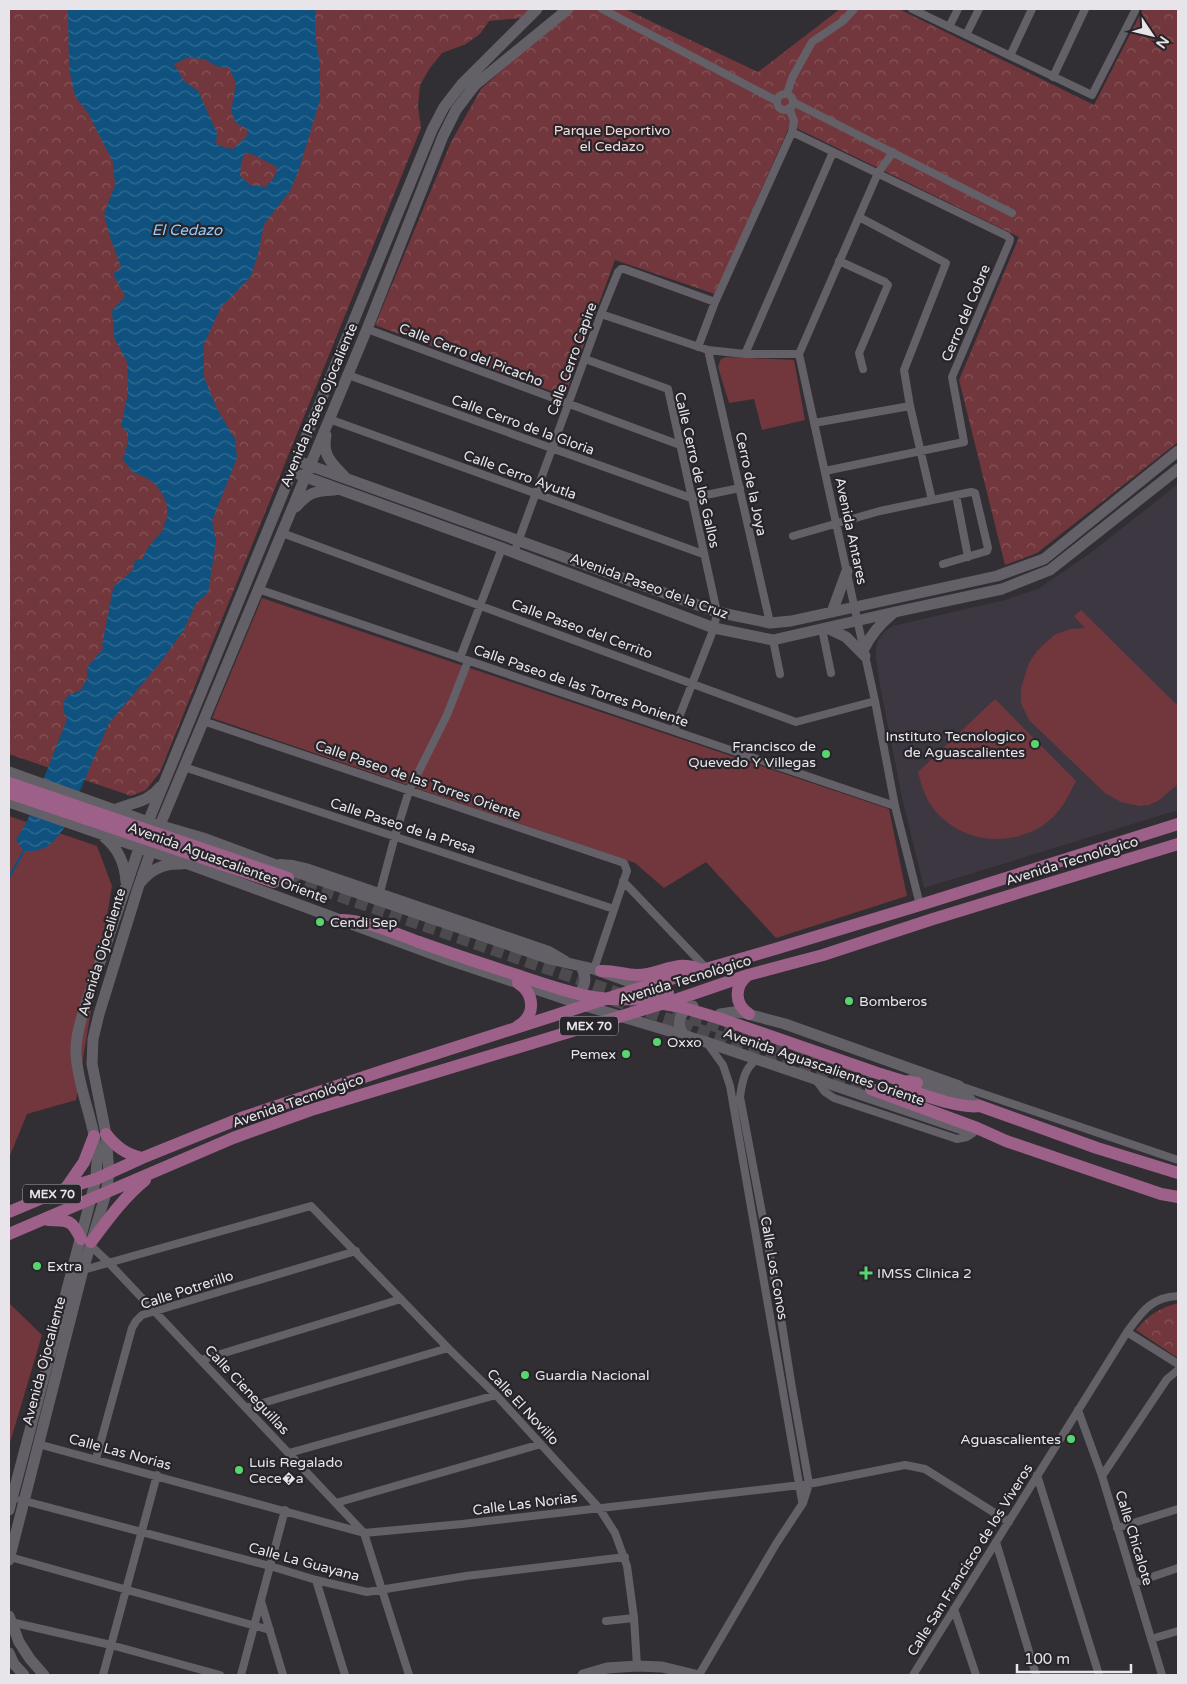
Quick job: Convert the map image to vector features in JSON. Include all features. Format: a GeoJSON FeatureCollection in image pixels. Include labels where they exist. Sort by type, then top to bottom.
{"type":"FeatureCollection","features":[{"type":"Feature","properties":{"kind":"main road","name":"Avenida Paseo Ojocaliente"},"geometry":{"type":"LineString","coordinates":[[145,849],[148,822],[432,130],[444,106],[460,85],[537,9]]}},
{"type":"Feature","properties":{"kind":"main road","name":"Avenida Paseo Ojocaliente"},"geometry":{"type":"LineString","coordinates":[[145,849],[160,825],[367,329],[439,146],[456,110],[475,85],[568,9]]}},
{"type":"Feature","properties":{"kind":"main road"},"geometry":{"type":"LineString","coordinates":[[290,513],[306,496],[343,484],[325,452],[324,444],[328,422]]}},
{"type":"Feature","properties":{"kind":"main road","name":"Avenida Paseo de la Cruz"},"geometry":{"type":"LineString","coordinates":[[291,472],[305,477],[343,484],[518,541],[717,612],[770,623],[791,621],[998,576],[1044,559],[1178,451]]}},
{"type":"Feature","properties":{"kind":"main road","name":"Avenida Paseo de la Cruz"},"geometry":{"type":"LineString","coordinates":[[296,460],[343,484],[514,553],[714,628],[773,640],[1002,589],[1050,570],[1178,469]]}},
{"type":"Feature","properties":{"kind":"main road"},"geometry":{"type":"LineString","coordinates":[[832,612],[847,571]]}},
{"type":"Feature","properties":{"kind":"main road"},"geometry":{"type":"LineString","coordinates":[[825,628],[846,637],[864,652],[870,636],[879,625],[895,612]]}},
{"type":"Feature","properties":{"kind":"main road","name":"Avenida Aguascalientes Oriente"},"geometry":{"type":"LineString","coordinates":[[9,772],[148,822],[203,838],[272,864],[550,959],[598,970],[904,1077],[1097,1148],[1178,1173]]}},
{"type":"Feature","properties":{"kind":"main road"},"geometry":{"type":"LineString","coordinates":[[97,834],[104,832],[111,824],[110,808],[148,798],[158,790],[165,780]]}},
{"type":"Feature","properties":{"kind":"main road","name":"Avenida Aguascalientes Oriente"},"geometry":{"type":"LineString","coordinates":[[9,783],[286,882],[176,850],[9,793]]}},
{"type":"Feature","properties":{"kind":"main road","name":"Avenida Aguascalientes Oriente"},"geometry":{"type":"LineString","coordinates":[[9,802],[191,865],[449,960],[586,1006],[706,1042],[973,1133],[1006,1142],[1161,1194],[1178,1197]]}},
{"type":"Feature","properties":{"kind":"main road","name":"Avenida Tecnológico"},"geometry":{"type":"LineString","coordinates":[[9,1212],[241,1118],[382,1071],[643,987],[920,905],[1178,824]]}},
{"type":"Feature","properties":{"kind":"main road"},"geometry":{"type":"LineString","coordinates":[[97,834],[112,844],[120,856],[125,868],[125,888]]}},
{"type":"Feature","properties":{"kind":"main road"},"geometry":{"type":"LineString","coordinates":[[175,860],[173,851],[178,842],[188,838],[203,838]]}},
{"type":"Feature","properties":{"kind":"main road","name":"Avenida Tecnológico"},"geometry":{"type":"LineString","coordinates":[[9,1234],[233,1138],[311,1110],[748,976],[823,955],[1178,844]]}},
{"type":"Feature","properties":{"kind":"main road","name":"Avenida Ojocaliente"},"geometry":{"type":"LineString","coordinates":[[15,1503],[38,1444],[83,1270],[100,1135],[92,1064],[93,1039],[138,888],[145,849]]}},
{"type":"Feature","properties":{"kind":"main road","name":"Avenida Ojocaliente"},"geometry":{"type":"LineString","coordinates":[[9,1559],[15,1503],[87,1242],[106,1193],[109,1173],[100,1135],[78,1071],[76,1053],[78,1032],[125,888],[145,849]]}},
{"type":"Feature","properties":{"kind":"main road"},"geometry":{"type":"LineString","coordinates":[[138,888],[145,878],[160,868],[172,864],[191,865]]}},
{"type":"Feature","properties":{"kind":"main road"},"geometry":{"type":"LineString","coordinates":[[342,920],[364,923],[579,995],[621,999],[663,995],[895,926],[906,928]]}},
{"type":"Feature","properties":{"kind":"main road"},"geometry":{"type":"LineString","coordinates":[[565,999],[577,996],[584,986],[584,973],[577,965]]}},
{"type":"Feature","properties":{"kind":"main road"},"geometry":{"type":"LineString","coordinates":[[598,970],[615,970],[630,974],[642,974],[680,965],[694,966],[705,970]]}},
{"type":"Feature","properties":{"kind":"main road"},"geometry":{"type":"LineString","coordinates":[[748,976],[742,982],[737,995],[742,1008],[749,1014]]}},
{"type":"Feature","properties":{"kind":"main road"},"geometry":{"type":"LineString","coordinates":[[518,983],[528,993],[531,1007],[528,1016],[518,1026]]}},
{"type":"Feature","properties":{"kind":"main road"},"geometry":{"type":"LineString","coordinates":[[382,1071],[417,1064],[588,1013],[625,1005],[657,1003],[681,1007],[703,1014],[874,1080],[916,1083]]}},
{"type":"Feature","properties":{"kind":"main road"},"geometry":{"type":"LineString","coordinates":[[684,1036],[679,1026],[681,1015],[686,1009],[697,1006]]}},
{"type":"Feature","properties":{"kind":"main road","name":"Avenida Aguascalientes Oriente"},"geometry":{"type":"LineString","coordinates":[[720,1014],[734,1012],[749,1014],[785,1024],[959,1086]]}},
{"type":"Feature","properties":{"kind":"main road","name":"Avenida Aguascalientes Oriente"},"geometry":{"type":"LineString","coordinates":[[874,1080],[936,1099],[972,1107],[976,1104]]}},
{"type":"Feature","properties":{"kind":"main road","name":"Avenida Aguascalientes Oriente"},"geometry":{"type":"LineString","coordinates":[[874,1080],[1006,1142]]}},
{"type":"Feature","properties":{"kind":"main road"},"geometry":{"type":"LineString","coordinates":[[959,1086],[976,1104]]}},
{"type":"Feature","properties":{"kind":"main road"},"geometry":{"type":"LineString","coordinates":[[66,1188],[100,1135],[131,1155],[142,1158]]}},
{"type":"Feature","properties":{"kind":"main road"},"geometry":{"type":"LineString","coordinates":[[43,1220],[66,1220],[76,1227],[87,1242],[133,1190],[155,1171]]}},
{"type":"Feature","properties":{"kind":"main road"},"geometry":{"type":"LineString","coordinates":[[10,1619],[19,1642],[44,1675]]}},
{"type":"Feature","properties":{"kind":"main road"},"geometry":{"type":"LineString","coordinates":[[9,1653],[14,1664],[24,1675]]}},
{"type":"Feature","properties":{"kind":"main road"},"geometry":{"type":"LineString","coordinates":[[583,1675],[607,1668],[637,1666],[662,1667],[695,1675]]}},
{"type":"Feature","properties":{"kind":"street"},"geometry":{"type":"LineString","coordinates":[[602,9],[777,101],[780,108],[783,109],[791,105]]}},
{"type":"Feature","properties":{"kind":"street"},"geometry":{"type":"LineString","coordinates":[[787,94],[792,78],[812,42],[843,21],[854,9]]}},
{"type":"Feature","properties":{"kind":"street"},"geometry":{"type":"LineString","coordinates":[[912,9],[1092,95],[1136,9]]}},
{"type":"Feature","properties":{"kind":"street"},"geometry":{"type":"LineString","coordinates":[[949,27],[958,9]]}},
{"type":"Feature","properties":{"kind":"street"},"geometry":{"type":"LineString","coordinates":[[966,35],[979,9]]}},
{"type":"Feature","properties":{"kind":"street"},"geometry":{"type":"LineString","coordinates":[[1010,56],[1032,9]]}},
{"type":"Feature","properties":{"kind":"street"},"geometry":{"type":"LineString","coordinates":[[1053,77],[1085,9]]}},
{"type":"Feature","properties":{"kind":"street"},"geometry":{"type":"LineString","coordinates":[[698,347],[715,302],[792,132],[794,122],[791,105],[792,98],[787,94],[780,95],[777,101]]}},
{"type":"Feature","properties":{"kind":"street"},"geometry":{"type":"LineString","coordinates":[[791,105],[893,152],[1012,213]]}},
{"type":"Feature","properties":{"kind":"street"},"geometry":{"type":"LineString","coordinates":[[792,132],[878,173]]}},
{"type":"Feature","properties":{"kind":"street"},"geometry":{"type":"LineString","coordinates":[[745,354],[833,152]]}},
{"type":"Feature","properties":{"kind":"street"},"geometry":{"type":"LineString","coordinates":[[601,314],[708,350],[745,354],[799,354],[878,173],[893,152]]}},
{"type":"Feature","properties":{"kind":"street","name":"Cerro del Cobre"},"geometry":{"type":"LineString","coordinates":[[878,173],[1010,239],[952,377],[964,442],[921,452]]}},
{"type":"Feature","properties":{"kind":"street"},"geometry":{"type":"LineString","coordinates":[[859,218],[946,262],[904,370],[910,406],[932,500]]}},
{"type":"Feature","properties":{"kind":"street"},"geometry":{"type":"LineString","coordinates":[[839,261],[888,285],[888,289],[859,353],[863,369]]}},
{"type":"Feature","properties":{"kind":"street","name":"Calle Cerro Capire"},"geometry":{"type":"LineString","coordinates":[[514,553],[618,272],[621,269],[715,302]]}},
{"type":"Feature","properties":{"kind":"street","name":"Calle Cerro del Picacho"},"geometry":{"type":"LineString","coordinates":[[367,329],[680,445]]}},
{"type":"Feature","properties":{"kind":"street","name":"Cerro de la Joya"},"geometry":{"type":"LineString","coordinates":[[708,350],[770,623]]}},
{"type":"Feature","properties":{"kind":"street","name":"Avenida Antares"},"geometry":{"type":"LineString","coordinates":[[799,354],[858,620],[895,806],[920,905]]}},
{"type":"Feature","properties":{"kind":"street","name":"Calle Cerro de los Gallos"},"geometry":{"type":"LineString","coordinates":[[585,359],[668,389],[717,612]]}},
{"type":"Feature","properties":{"kind":"street","name":"Calle Cerro de la Gloria"},"geometry":{"type":"LineString","coordinates":[[348,375],[691,498]]}},
{"type":"Feature","properties":{"kind":"street"},"geometry":{"type":"LineString","coordinates":[[814,423],[910,406]]}},
{"type":"Feature","properties":{"kind":"street","name":"Calle Cerro Ayutla"},"geometry":{"type":"LineString","coordinates":[[328,422],[536,493],[703,554]]}},
{"type":"Feature","properties":{"kind":"street"},"geometry":{"type":"LineString","coordinates":[[825,471],[921,452]]}},
{"type":"Feature","properties":{"kind":"street"},"geometry":{"type":"LineString","coordinates":[[691,498],[740,488]]}},
{"type":"Feature","properties":{"kind":"street"},"geometry":{"type":"LineString","coordinates":[[792,536],[836,522],[932,500],[975,493],[988,548],[987,551],[943,564]]}},
{"type":"Feature","properties":{"kind":"street"},"geometry":{"type":"LineString","coordinates":[[956,495],[968,557]]}},
{"type":"Feature","properties":{"kind":"street","name":"Calle Paseo del Cerrito"},"geometry":{"type":"LineString","coordinates":[[282,533],[796,722],[875,701]]}},
{"type":"Feature","properties":{"kind":"street"},"geometry":{"type":"LineString","coordinates":[[380,892],[409,791],[446,715],[480,606],[502,548]]}},
{"type":"Feature","properties":{"kind":"street","name":"Calle Paseo de las Torres Poniente"},"geometry":{"type":"LineString","coordinates":[[258,590],[895,806]]}},
{"type":"Feature","properties":{"kind":"street"},"geometry":{"type":"LineString","coordinates":[[674,730],[714,628],[717,612]]}},
{"type":"Feature","properties":{"kind":"street"},"geometry":{"type":"LineString","coordinates":[[825,628],[831,673]]}},
{"type":"Feature","properties":{"kind":"street"},"geometry":{"type":"LineString","coordinates":[[773,640],[780,674]]}},
{"type":"Feature","properties":{"kind":"street","name":"Calle Paseo de las Torres Oriente"},"geometry":{"type":"LineString","coordinates":[[203,721],[624,863],[627,871],[623,881]]}},
{"type":"Feature","properties":{"kind":"street","name":"Calle Paseo de la Presa"},"geometry":{"type":"LineString","coordinates":[[184,767],[614,909]]}},
{"type":"Feature","properties":{"kind":"street","name":"Avenida Aguascalientes Oriente"},"geometry":{"type":"LineString","coordinates":[[272,864],[301,865],[549,950],[577,965]]}},
{"type":"Feature","properties":{"kind":"street"},"geometry":{"type":"LineString","coordinates":[[598,970],[623,881],[705,970]]}},
{"type":"Feature","properties":{"kind":"street","name":"Calle Los Conos"},"geometry":{"type":"LineString","coordinates":[[706,1042],[723,1065],[730,1086],[803,1503]]}},
{"type":"Feature","properties":{"kind":"street","name":"Calle Los Conos"},"geometry":{"type":"LineString","coordinates":[[699,1675],[776,1544],[803,1503],[809,1484],[776,1287],[740,1097],[746,1072],[756,1060]]}},
{"type":"Feature","properties":{"kind":"street","name":"Avenida Aguascalientes Oriente"},"geometry":{"type":"LineString","coordinates":[[959,1086],[1178,1160]]}},
{"type":"Feature","properties":{"kind":"street","name":"Calle El Novillo"},"geometry":{"type":"LineString","coordinates":[[108,1262],[311,1206],[496,1395],[599,1508],[615,1533],[625,1557],[634,1618],[637,1666]]}},
{"type":"Feature","properties":{"kind":"street","name":"Calle Cieneguillas"},"geometry":{"type":"LineString","coordinates":[[87,1242],[364,1533],[409,1675]]}},
{"type":"Feature","properties":{"kind":"street","name":"Calle Potrerillo"},"geometry":{"type":"LineString","coordinates":[[96,1459],[132,1328],[142,1315],[356,1251]]}},
{"type":"Feature","properties":{"kind":"street"},"geometry":{"type":"LineString","coordinates":[[83,1270],[108,1262]]}},
{"type":"Feature","properties":{"kind":"street"},"geometry":{"type":"LineString","coordinates":[[765,1290],[776,1287]]}},
{"type":"Feature","properties":{"kind":"street","name":"Calle San Francisco de los Viveros"},"geometry":{"type":"LineString","coordinates":[[913,1675],[1127,1332],[1147,1306],[1168,1296],[1178,1296]]}},
{"type":"Feature","properties":{"kind":"street"},"geometry":{"type":"LineString","coordinates":[[201,1360],[401,1299]]}},
{"type":"Feature","properties":{"kind":"street"},"geometry":{"type":"LineString","coordinates":[[1127,1332],[1178,1364]]}},
{"type":"Feature","properties":{"kind":"street"},"geometry":{"type":"LineString","coordinates":[[246,1408],[448,1348]]}},
{"type":"Feature","properties":{"kind":"street"},"geometry":{"type":"LineString","coordinates":[[1102,1476],[1167,1379],[1178,1370]]}},
{"type":"Feature","properties":{"kind":"street"},"geometry":{"type":"LineString","coordinates":[[289,1454],[496,1395]]}},
{"type":"Feature","properties":{"kind":"street","name":"Calle Chicalote"},"geometry":{"type":"LineString","coordinates":[[1078,1410],[1102,1476],[1162,1675]]}},
{"type":"Feature","properties":{"kind":"street","name":"Calle Las Norias"},"geometry":{"type":"LineString","coordinates":[[38,1444],[364,1533],[462,1524],[809,1484],[906,1465],[925,1469],[1009,1522]]}},
{"type":"Feature","properties":{"kind":"street"},"geometry":{"type":"LineString","coordinates":[[336,1503],[540,1444]]}},
{"type":"Feature","properties":{"kind":"street"},"geometry":{"type":"LineString","coordinates":[[103,1675],[156,1475]]}},
{"type":"Feature","properties":{"kind":"street"},"geometry":{"type":"LineString","coordinates":[[1037,1475],[1099,1675]]}},
{"type":"Feature","properties":{"kind":"street","name":"Calle La Guayana"},"geometry":{"type":"LineString","coordinates":[[15,1503],[141,1532],[367,1592],[382,1588],[466,1576],[625,1557]]}},
{"type":"Feature","properties":{"kind":"street"},"geometry":{"type":"LineString","coordinates":[[1117,1528],[1178,1509]]}},
{"type":"Feature","properties":{"kind":"street"},"geometry":{"type":"LineString","coordinates":[[240,1675],[285,1510]]}},
{"type":"Feature","properties":{"kind":"street"},"geometry":{"type":"LineString","coordinates":[[996,1542],[1036,1675]]}},
{"type":"Feature","properties":{"kind":"street"},"geometry":{"type":"LineString","coordinates":[[9,1559],[270,1630]]}},
{"type":"Feature","properties":{"kind":"street"},"geometry":{"type":"LineString","coordinates":[[1134,1582],[1178,1568]]}},
{"type":"Feature","properties":{"kind":"street"},"geometry":{"type":"LineString","coordinates":[[316,1580],[345,1675]]}},
{"type":"Feature","properties":{"kind":"street"},"geometry":{"type":"LineString","coordinates":[[261,1600],[283,1675]]}},
{"type":"Feature","properties":{"kind":"street"},"geometry":{"type":"LineString","coordinates":[[954,1609],[976,1675]]}},
{"type":"Feature","properties":{"kind":"street"},"geometry":{"type":"LineString","coordinates":[[606,1621],[634,1618]]}},
{"type":"Feature","properties":{"kind":"street"},"geometry":{"type":"LineString","coordinates":[[10,1619],[220,1675]]}},
{"type":"Feature","properties":{"kind":"street"},"geometry":{"type":"LineString","coordinates":[[1151,1639],[1178,1631]]}},
{"type":"Feature","properties":{"kind":"shaded area","name":"Instituto Tecnologico de Aguascalientes"},"geometry":{"type":"Polygon","coordinates":[[[1178,484],[1178,810],[924,888],[903,802],[880,686],[876,658],[878,640],[885,631],[893,626],[1005,600],[1038,589],[1089,554],[1178,484]]]}},
{"type":"Feature","properties":{"kind":"green space"},"geometry":{"type":"Polygon","coordinates":[[[9,9],[536,9],[522,18],[489,21],[480,34],[466,44],[442,53],[420,85],[418,106],[421,128],[160,772],[146,790],[131,796],[9,754],[9,9]]]}},
{"type":"Feature","properties":{"kind":"green space","name":"Parque Deportivo el Cedazo"},"geometry":{"type":"Polygon","coordinates":[[[575,9],[625,9],[758,72],[840,9],[899,9],[1094,105],[1143,9],[1178,9],[1178,442],[1037,553],[1005,565],[959,380],[1019,237],[790,125],[715,294],[615,260],[565,396],[375,325],[451,142],[481,89],[534,41],[575,9]]]}},
{"type":"Feature","properties":{"kind":"green space"},"geometry":{"type":"Polygon","coordinates":[[[726,357],[794,360],[805,420],[762,430],[754,399],[729,403],[718,367],[721,359],[726,357]]]}},
{"type":"Feature","properties":{"kind":"green space"},"geometry":{"type":"Polygon","coordinates":[[[262,598],[889,809],[907,896],[776,938],[706,862],[664,888],[635,863],[212,718],[262,598]]]}},
{"type":"Feature","properties":{"kind":"green space"},"geometry":{"type":"Polygon","coordinates":[[[1081,610],[1178,706],[1178,784],[1158,801],[1148,805],[1139,806],[1121,802],[1105,793],[1029,720],[1021,703],[1021,688],[1029,663],[1037,651],[1054,635],[1070,629],[1085,628],[1074,616],[1081,610]]]}},
{"type":"Feature","properties":{"kind":"green space"},"geometry":{"type":"Polygon","coordinates":[[[995,699],[1076,781],[1062,806],[1048,821],[1028,833],[1005,839],[981,838],[970,835],[949,824],[935,811],[928,801],[918,772],[995,699]]]}},
{"type":"Feature","properties":{"kind":"green space"},"geometry":{"type":"Polygon","coordinates":[[[9,816],[97,846],[112,886],[76,1100],[27,1114],[9,1158],[9,816]]]}},
{"type":"Feature","properties":{"kind":"green space"},"geometry":{"type":"Polygon","coordinates":[[[9,1303],[42,1335],[9,1446],[9,1303]]]}},
{"type":"Feature","properties":{"kind":"green space"},"geometry":{"type":"Polygon","coordinates":[[[1178,1303],[1178,1358],[1136,1330],[1155,1313],[1178,1303]]]}},
{"type":"Feature","properties":{"kind":"water","name":"El Cedazo"},"geometry":{"type":"Polygon","coordinates":[[[68,9],[315,9],[315,35],[320,64],[320,100],[298,172],[290,191],[264,224],[251,276],[221,307],[204,344],[204,377],[217,409],[235,439],[237,458],[212,521],[216,541],[208,593],[196,603],[184,630],[159,664],[109,723],[60,834],[48,846],[38,850],[24,851],[16,840],[28,819],[67,719],[63,704],[67,697],[80,691],[87,679],[87,667],[104,648],[102,645],[113,589],[116,584],[130,573],[135,559],[142,560],[147,549],[163,530],[167,517],[167,505],[156,485],[147,478],[133,472],[123,460],[128,441],[128,432],[121,427],[128,393],[127,362],[114,337],[112,311],[125,296],[113,274],[121,267],[104,214],[115,185],[113,162],[88,113],[75,96],[69,69],[68,9]],[[187,58],[174,64],[184,81],[198,91],[217,133],[216,144],[233,149],[247,136],[247,129],[236,123],[231,111],[236,83],[229,68],[216,66],[205,59],[187,58]],[[250,153],[244,154],[240,176],[250,185],[266,187],[275,176],[277,167],[250,153]]]}},
{"type":"Feature","properties":{"kind":"waterway"},"geometry":{"type":"LineString","coordinates":[[9,877],[24,851]]}},
{"type":"Feature","properties":{"kind":"tunnel"},"geometry":{"type":"LineString","coordinates":[[288,878],[626,996]]}},
{"type":"Feature","properties":{"kind":"tunnel"},"geometry":{"type":"LineString","coordinates":[[613,1000],[871,1089]]}},
{"type":"Feature","properties":{"kind":"tunnel"},"geometry":{"type":"LineString","coordinates":[[673,1012],[875,1079]]}},
{"type":"Feature","properties":{"kind":"place","name":"Instituto Tecnologico de Aguascalientes"},"geometry":{"type":"Point","coordinates":[1035,744]}},
{"type":"Feature","properties":{"kind":"place","name":"Francisco de Quevedo Y Villegas"},"geometry":{"type":"Point","coordinates":[826,754]}},
{"type":"Feature","properties":{"kind":"place","name":"Cendi Sep"},"geometry":{"type":"Point","coordinates":[320,922]}},
{"type":"Feature","properties":{"kind":"place","name":"Bomberos"},"geometry":{"type":"Point","coordinates":[849,1001]}},
{"type":"Feature","properties":{"kind":"place","name":"Oxxo"},"geometry":{"type":"Point","coordinates":[657,1042]}},
{"type":"Feature","properties":{"kind":"place","name":"Pemex"},"geometry":{"type":"Point","coordinates":[626,1054]}},
{"type":"Feature","properties":{"kind":"place","name":"Extra"},"geometry":{"type":"Point","coordinates":[37,1266]}},
{"type":"Feature","properties":{"kind":"place","name":"IMSS Clinica 2"},"geometry":{"type":"Point","coordinates":[866,1273]}},
{"type":"Feature","properties":{"kind":"place","name":"Guardia Nacional"},"geometry":{"type":"Point","coordinates":[525,1375]}},
{"type":"Feature","properties":{"kind":"place","name":"Aguascalientes"},"geometry":{"type":"Point","coordinates":[1071,1439]}},
{"type":"Feature","properties":{"kind":"place","name":"Luis Regalado Cece�a"},"geometry":{"type":"Point","coordinates":[239,1470]}}]}
